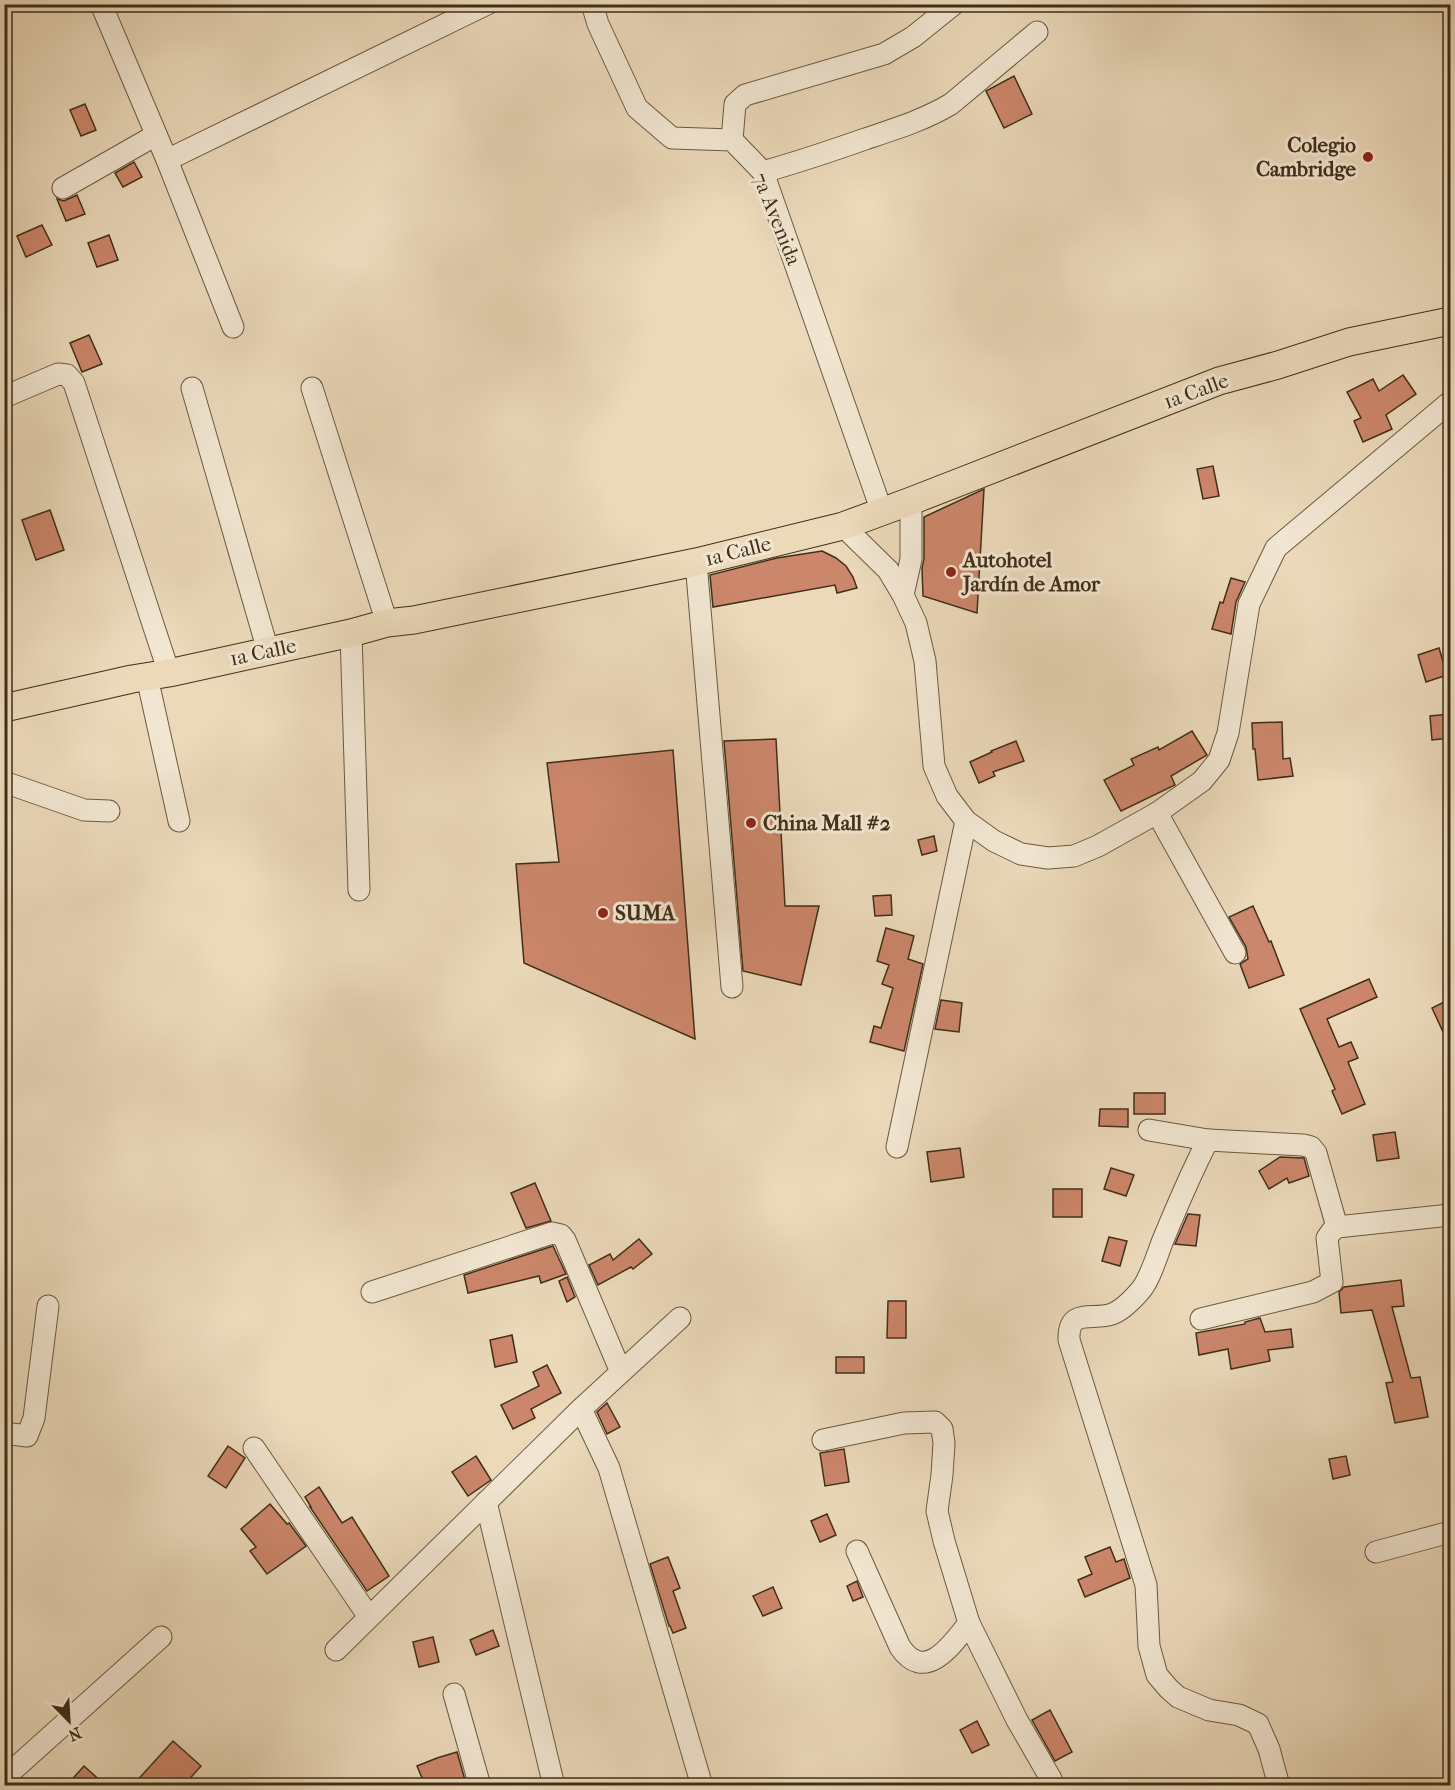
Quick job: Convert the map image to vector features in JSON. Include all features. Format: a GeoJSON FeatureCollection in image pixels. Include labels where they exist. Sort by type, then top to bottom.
{"type":"FeatureCollection","features":[{"type":"Feature","properties":{"kind":"main road","name":"1a Calle"},"geometry":{"type":"LineString","coordinates":[[4,708],[351,633],[387,623],[414,620],[696,562],[843,526],[1219,381],[1348,342],[1450,321]]}},
{"type":"Feature","properties":{"kind":"street"},"geometry":{"type":"LineString","coordinates":[[101,4],[167,160],[233,327]]}},
{"type":"Feature","properties":{"kind":"street"},"geometry":{"type":"LineString","coordinates":[[167,160],[487,4]]}},
{"type":"Feature","properties":{"kind":"street"},"geometry":{"type":"LineString","coordinates":[[592,4],[598,24],[637,108],[672,138],[732,140],[735,104],[745,95],[884,54],[913,37],[954,4]]}},
{"type":"Feature","properties":{"kind":"street"},"geometry":{"type":"LineString","coordinates":[[763,172],[918,122],[951,104],[1036,32]]}},
{"type":"Feature","properties":{"kind":"street"},"geometry":{"type":"LineString","coordinates":[[63,188],[156,135]]}},
{"type":"Feature","properties":{"kind":"street","name":"7a Avenida"},"geometry":{"type":"LineString","coordinates":[[732,140],[763,172],[882,512]]}},
{"type":"Feature","properties":{"kind":"street"},"geometry":{"type":"LineString","coordinates":[[4,397],[58,374],[67,375],[74,383],[158,675],[179,821]]}},
{"type":"Feature","properties":{"kind":"street"},"geometry":{"type":"LineString","coordinates":[[192,388],[268,651]]}},
{"type":"Feature","properties":{"kind":"street"},"geometry":{"type":"LineString","coordinates":[[312,388],[387,623]]}},
{"type":"Feature","properties":{"kind":"street"},"geometry":{"type":"LineString","coordinates":[[843,526],[888,570],[916,623],[925,661],[934,766],[947,796],[966,821],[994,841],[1021,854],[1048,858],[1074,856],[1098,846],[1157,813],[1202,781],[1219,760],[1228,733],[1249,604],[1276,548],[1450,402]]}},
{"type":"Feature","properties":{"kind":"street"},"geometry":{"type":"LineString","coordinates":[[903,595],[911,559],[911,501]]}},
{"type":"Feature","properties":{"kind":"street"},"geometry":{"type":"LineString","coordinates":[[696,562],[732,987]]}},
{"type":"Feature","properties":{"kind":"street"},"geometry":{"type":"LineString","coordinates":[[351,633],[358,890]]}},
{"type":"Feature","properties":{"kind":"street"},"geometry":{"type":"LineString","coordinates":[[4,782],[84,810],[109,811]]}},
{"type":"Feature","properties":{"kind":"street"},"geometry":{"type":"LineString","coordinates":[[1157,813],[1235,953]]}},
{"type":"Feature","properties":{"kind":"street"},"geometry":{"type":"LineString","coordinates":[[897,1147],[966,821]]}},
{"type":"Feature","properties":{"kind":"street"},"geometry":{"type":"LineString","coordinates":[[1149,1130],[1208,1140],[1311,1147],[1316,1153],[1337,1227]]}},
{"type":"Feature","properties":{"kind":"street"},"geometry":{"type":"LineString","coordinates":[[1208,1140],[1187,1180],[1143,1288],[1130,1302],[1112,1314],[1082,1317],[1073,1321],[1069,1329],[1070,1340],[1146,1585],[1149,1646],[1156,1675],[1168,1689],[1178,1696],[1209,1710],[1239,1715],[1258,1724],[1269,1749],[1279,1785]]}},
{"type":"Feature","properties":{"kind":"street"},"geometry":{"type":"LineString","coordinates":[[1201,1319],[1313,1292],[1332,1282],[1327,1238],[1337,1227],[1450,1215]]}},
{"type":"Feature","properties":{"kind":"street"},"geometry":{"type":"LineString","coordinates":[[372,1292],[556,1233],[565,1240],[621,1372]]}},
{"type":"Feature","properties":{"kind":"street"},"geometry":{"type":"LineString","coordinates":[[4,1433],[27,1436],[34,1418],[48,1306]]}},
{"type":"Feature","properties":{"kind":"street"},"geometry":{"type":"LineString","coordinates":[[336,1650],[581,1409],[680,1318]]}},
{"type":"Feature","properties":{"kind":"street"},"geometry":{"type":"LineString","coordinates":[[581,1409],[609,1468],[702,1785]]}},
{"type":"Feature","properties":{"kind":"street"},"geometry":{"type":"LineString","coordinates":[[822,1440],[904,1423],[935,1422],[942,1429],[943,1454],[938,1511],[944,1541],[969,1623],[1017,1720],[1053,1785]]}},
{"type":"Feature","properties":{"kind":"street"},"geometry":{"type":"LineString","coordinates":[[254,1448],[369,1617]]}},
{"type":"Feature","properties":{"kind":"street"},"geometry":{"type":"LineString","coordinates":[[486,1502],[554,1785]]}},
{"type":"Feature","properties":{"kind":"street"},"geometry":{"type":"LineString","coordinates":[[1376,1552],[1450,1532]]}},
{"type":"Feature","properties":{"kind":"street"},"geometry":{"type":"LineString","coordinates":[[857,1551],[906,1657],[915,1662],[939,1658],[969,1623]]}},
{"type":"Feature","properties":{"kind":"street"},"geometry":{"type":"LineString","coordinates":[[4,1778],[161,1637]]}},
{"type":"Feature","properties":{"kind":"street"},"geometry":{"type":"LineString","coordinates":[[454,1694],[480,1785]]}},
{"type":"Feature","properties":{"kind":"building"},"geometry":{"type":"Polygon","coordinates":[[[1014,76],[1032,114],[1004,128],[986,91],[1014,76]]]}},
{"type":"Feature","properties":{"kind":"building"},"geometry":{"type":"Polygon","coordinates":[[[85,104],[96,130],[81,136],[70,110],[85,104]]]}},
{"type":"Feature","properties":{"kind":"building"},"geometry":{"type":"Polygon","coordinates":[[[134,162],[142,177],[123,187],[115,173],[134,162]]]}},
{"type":"Feature","properties":{"kind":"building"},"geometry":{"type":"Polygon","coordinates":[[[77,195],[85,214],[66,221],[57,199],[64,201],[77,195]]]}},
{"type":"Feature","properties":{"kind":"building"},"geometry":{"type":"Polygon","coordinates":[[[42,225],[52,245],[26,257],[17,236],[42,225]]]}},
{"type":"Feature","properties":{"kind":"building"},"geometry":{"type":"Polygon","coordinates":[[[109,235],[118,260],[97,267],[88,243],[109,235]]]}},
{"type":"Feature","properties":{"kind":"building"},"geometry":{"type":"Polygon","coordinates":[[[89,335],[102,364],[82,372],[70,343],[89,335]]]}},
{"type":"Feature","properties":{"kind":"building"},"geometry":{"type":"Polygon","coordinates":[[[1403,375],[1416,394],[1386,415],[1392,429],[1363,442],[1354,421],[1361,418],[1347,392],[1373,379],[1379,391],[1403,375]]]}},
{"type":"Feature","properties":{"kind":"building"},"geometry":{"type":"Polygon","coordinates":[[[1213,466],[1219,496],[1203,499],[1197,469],[1213,466]]]}},
{"type":"Feature","properties":{"kind":"building","name":"Autohotel Jardín de Amor"},"geometry":{"type":"Polygon","coordinates":[[[984,489],[977,613],[923,596],[924,517],[984,489]]]}},
{"type":"Feature","properties":{"kind":"building"},"geometry":{"type":"Polygon","coordinates":[[[50,510],[64,550],[36,560],[22,520],[50,510]]]}},
{"type":"Feature","properties":{"kind":"building"},"geometry":{"type":"Polygon","coordinates":[[[822,551],[846,566],[857,588],[837,593],[835,585],[713,607],[710,575],[777,558],[822,551]]]}},
{"type":"Feature","properties":{"kind":"building"},"geometry":{"type":"Polygon","coordinates":[[[1231,578],[1245,582],[1236,602],[1231,634],[1212,629],[1220,602],[1223,603],[1231,578]]]}},
{"type":"Feature","properties":{"kind":"building"},"geometry":{"type":"Polygon","coordinates":[[[1439,648],[1447,675],[1426,682],[1418,655],[1439,648]]]}},
{"type":"Feature","properties":{"kind":"building"},"geometry":{"type":"Polygon","coordinates":[[[1450,714],[1450,738],[1432,740],[1430,716],[1450,714]]]}},
{"type":"Feature","properties":{"kind":"building"},"geometry":{"type":"Polygon","coordinates":[[[1282,722],[1283,759],[1290,758],[1293,776],[1258,780],[1252,723],[1282,722]]]}},
{"type":"Feature","properties":{"kind":"building"},"geometry":{"type":"Polygon","coordinates":[[[1192,731],[1207,755],[1171,776],[1175,785],[1121,811],[1104,780],[1134,765],[1131,759],[1158,747],[1159,750],[1192,731]]]}},
{"type":"Feature","properties":{"kind":"building","name":"China Mall #2"},"geometry":{"type":"Polygon","coordinates":[[[776,739],[785,906],[819,906],[801,985],[743,971],[724,741],[776,739]]]}},
{"type":"Feature","properties":{"kind":"building"},"geometry":{"type":"Polygon","coordinates":[[[1016,741],[1024,761],[993,772],[995,776],[979,783],[970,762],[1016,741]]]}},
{"type":"Feature","properties":{"kind":"building","name":"SUMA"},"geometry":{"type":"Polygon","coordinates":[[[673,750],[695,1039],[524,963],[516,864],[559,862],[547,763],[673,750]]]}},
{"type":"Feature","properties":{"kind":"building"},"geometry":{"type":"Polygon","coordinates":[[[934,836],[937,851],[922,855],[918,840],[934,836]]]}},
{"type":"Feature","properties":{"kind":"building"},"geometry":{"type":"Polygon","coordinates":[[[891,895],[892,915],[875,916],[873,896],[891,895]]]}},
{"type":"Feature","properties":{"kind":"building"},"geometry":{"type":"Polygon","coordinates":[[[1253,906],[1269,942],[1271,941],[1284,975],[1249,988],[1240,964],[1248,959],[1246,947],[1229,917],[1253,906]]]}},
{"type":"Feature","properties":{"kind":"building"},"geometry":{"type":"Polygon","coordinates":[[[886,928],[914,936],[908,959],[923,964],[904,1051],[870,1042],[874,1026],[881,1028],[893,988],[882,984],[889,965],[877,961],[886,928]]]}},
{"type":"Feature","properties":{"kind":"building"},"geometry":{"type":"Polygon","coordinates":[[[1369,979],[1377,997],[1327,1019],[1339,1047],[1351,1042],[1358,1058],[1348,1062],[1365,1104],[1342,1114],[1332,1091],[1335,1089],[1300,1009],[1369,979]]]}},
{"type":"Feature","properties":{"kind":"building"},"geometry":{"type":"Polygon","coordinates":[[[1450,999],[1450,1047],[1432,1008],[1450,999]]]}},
{"type":"Feature","properties":{"kind":"building"},"geometry":{"type":"Polygon","coordinates":[[[941,1000],[962,1003],[959,1032],[935,1029],[941,1000]]]}},
{"type":"Feature","properties":{"kind":"building"},"geometry":{"type":"Polygon","coordinates":[[[1134,1093],[1165,1093],[1165,1114],[1134,1114],[1134,1093]]]}},
{"type":"Feature","properties":{"kind":"building"},"geometry":{"type":"Polygon","coordinates":[[[1100,1109],[1128,1109],[1128,1127],[1099,1126],[1100,1109]]]}},
{"type":"Feature","properties":{"kind":"building"},"geometry":{"type":"Polygon","coordinates":[[[1395,1132],[1399,1158],[1377,1161],[1373,1135],[1395,1132]]]}},
{"type":"Feature","properties":{"kind":"building"},"geometry":{"type":"Polygon","coordinates":[[[960,1148],[964,1177],[931,1182],[927,1152],[960,1148]]]}},
{"type":"Feature","properties":{"kind":"building"},"geometry":{"type":"Polygon","coordinates":[[[1280,1157],[1304,1158],[1309,1176],[1289,1183],[1287,1178],[1269,1189],[1259,1171],[1280,1157]]]}},
{"type":"Feature","properties":{"kind":"building"},"geometry":{"type":"Polygon","coordinates":[[[1111,1168],[1134,1175],[1126,1196],[1104,1189],[1111,1168]]]}},
{"type":"Feature","properties":{"kind":"building"},"geometry":{"type":"Polygon","coordinates":[[[535,1183],[551,1221],[526,1228],[511,1193],[535,1183]]]}},
{"type":"Feature","properties":{"kind":"building"},"geometry":{"type":"Polygon","coordinates":[[[1053,1189],[1082,1189],[1082,1217],[1053,1217],[1053,1189]]]}},
{"type":"Feature","properties":{"kind":"building"},"geometry":{"type":"Polygon","coordinates":[[[1188,1214],[1200,1215],[1196,1246],[1175,1244],[1188,1214]]]}},
{"type":"Feature","properties":{"kind":"building"},"geometry":{"type":"Polygon","coordinates":[[[1109,1237],[1127,1241],[1120,1266],[1102,1261],[1109,1237]]]}},
{"type":"Feature","properties":{"kind":"building"},"geometry":{"type":"Polygon","coordinates":[[[639,1239],[652,1254],[633,1269],[631,1267],[598,1285],[589,1265],[610,1254],[613,1260],[639,1239]]]}},
{"type":"Feature","properties":{"kind":"building"},"geometry":{"type":"Polygon","coordinates":[[[553,1246],[566,1274],[541,1283],[539,1276],[468,1293],[464,1275],[553,1246]]]}},
{"type":"Feature","properties":{"kind":"building"},"geometry":{"type":"Polygon","coordinates":[[[567,1277],[575,1297],[567,1302],[559,1281],[567,1277]]]}},
{"type":"Feature","properties":{"kind":"building"},"geometry":{"type":"Polygon","coordinates":[[[1401,1280],[1404,1306],[1392,1307],[1411,1378],[1420,1377],[1428,1417],[1395,1423],[1386,1383],[1393,1382],[1372,1310],[1341,1313],[1339,1292],[1344,1287],[1401,1280]]]}},
{"type":"Feature","properties":{"kind":"building"},"geometry":{"type":"Polygon","coordinates":[[[888,1301],[906,1301],[906,1338],[887,1338],[888,1301]]]}},
{"type":"Feature","properties":{"kind":"building"},"geometry":{"type":"Polygon","coordinates":[[[1260,1318],[1265,1332],[1291,1329],[1293,1347],[1268,1350],[1270,1361],[1231,1369],[1228,1349],[1199,1355],[1196,1333],[1245,1324],[1245,1322],[1260,1318]]]}},
{"type":"Feature","properties":{"kind":"building"},"geometry":{"type":"Polygon","coordinates":[[[512,1335],[517,1362],[495,1367],[490,1340],[512,1335]]]}},
{"type":"Feature","properties":{"kind":"building"},"geometry":{"type":"Polygon","coordinates":[[[836,1357],[864,1357],[864,1373],[836,1373],[836,1357]]]}},
{"type":"Feature","properties":{"kind":"building"},"geometry":{"type":"Polygon","coordinates":[[[547,1365],[561,1393],[531,1409],[535,1418],[513,1429],[501,1405],[539,1386],[533,1372],[547,1365]]]}},
{"type":"Feature","properties":{"kind":"building"},"geometry":{"type":"Polygon","coordinates":[[[607,1403],[620,1427],[607,1434],[597,1412],[607,1403]]]}},
{"type":"Feature","properties":{"kind":"building"},"geometry":{"type":"Polygon","coordinates":[[[228,1446],[245,1458],[226,1488],[208,1476],[228,1446]]]}},
{"type":"Feature","properties":{"kind":"building"},"geometry":{"type":"Polygon","coordinates":[[[844,1449],[849,1482],[825,1486],[820,1453],[844,1449]]]}},
{"type":"Feature","properties":{"kind":"building"},"geometry":{"type":"Polygon","coordinates":[[[476,1456],[491,1480],[468,1496],[452,1472],[476,1456]]]}},
{"type":"Feature","properties":{"kind":"building"},"geometry":{"type":"Polygon","coordinates":[[[1346,1456],[1350,1475],[1333,1479],[1329,1459],[1346,1456]]]}},
{"type":"Feature","properties":{"kind":"building"},"geometry":{"type":"Polygon","coordinates":[[[319,1487],[342,1523],[352,1517],[389,1576],[367,1591],[305,1497],[319,1487]]]}},
{"type":"Feature","properties":{"kind":"building"},"geometry":{"type":"Polygon","coordinates":[[[270,1504],[287,1524],[289,1523],[306,1546],[267,1574],[250,1551],[256,1547],[241,1529],[270,1504]]]}},
{"type":"Feature","properties":{"kind":"building"},"geometry":{"type":"Polygon","coordinates":[[[827,1514],[836,1535],[820,1542],[811,1521],[827,1514]]]}},
{"type":"Feature","properties":{"kind":"building"},"geometry":{"type":"Polygon","coordinates":[[[1110,1547],[1116,1562],[1124,1559],[1130,1578],[1085,1597],[1078,1580],[1092,1574],[1085,1557],[1110,1547]]]}},
{"type":"Feature","properties":{"kind":"building"},"geometry":{"type":"Polygon","coordinates":[[[668,1557],[680,1588],[673,1591],[686,1628],[673,1633],[650,1564],[668,1557]]]}},
{"type":"Feature","properties":{"kind":"building"},"geometry":{"type":"Polygon","coordinates":[[[857,1581],[863,1597],[853,1601],[847,1586],[857,1581]]]}},
{"type":"Feature","properties":{"kind":"building"},"geometry":{"type":"Polygon","coordinates":[[[773,1587],[782,1608],[763,1616],[753,1596],[773,1587]]]}},
{"type":"Feature","properties":{"kind":"building"},"geometry":{"type":"Polygon","coordinates":[[[493,1630],[499,1646],[476,1655],[470,1640],[493,1630]]]}},
{"type":"Feature","properties":{"kind":"building"},"geometry":{"type":"Polygon","coordinates":[[[433,1637],[439,1662],[419,1667],[413,1642],[433,1637]]]}},
{"type":"Feature","properties":{"kind":"building"},"geometry":{"type":"Polygon","coordinates":[[[1050,1710],[1072,1752],[1055,1761],[1032,1720],[1050,1710]]]}},
{"type":"Feature","properties":{"kind":"building"},"geometry":{"type":"Polygon","coordinates":[[[977,1721],[989,1745],[972,1753],[960,1730],[977,1721]]]}},
{"type":"Feature","properties":{"kind":"building"},"geometry":{"type":"Polygon","coordinates":[[[173,1741],[201,1766],[184,1785],[133,1785],[173,1741]]]}},
{"type":"Feature","properties":{"kind":"building"},"geometry":{"type":"Polygon","coordinates":[[[457,1752],[465,1780],[443,1785],[425,1785],[417,1766],[457,1752]]]}},
{"type":"Feature","properties":{"kind":"building"},"geometry":{"type":"Polygon","coordinates":[[[84,1766],[105,1785],[67,1785],[84,1766]]]}},
{"type":"Feature","properties":{"kind":"place","name":"Colegio Cambridge"},"geometry":{"type":"Point","coordinates":[1368,157]}},
{"type":"Feature","properties":{"kind":"place","name":"Autohotel Jardín de Amor"},"geometry":{"type":"Point","coordinates":[951,572]}},
{"type":"Feature","properties":{"kind":"place","name":"China Mall #2"},"geometry":{"type":"Point","coordinates":[751,823]}},
{"type":"Feature","properties":{"kind":"place","name":"SUMA"},"geometry":{"type":"Point","coordinates":[603,913]}}]}
